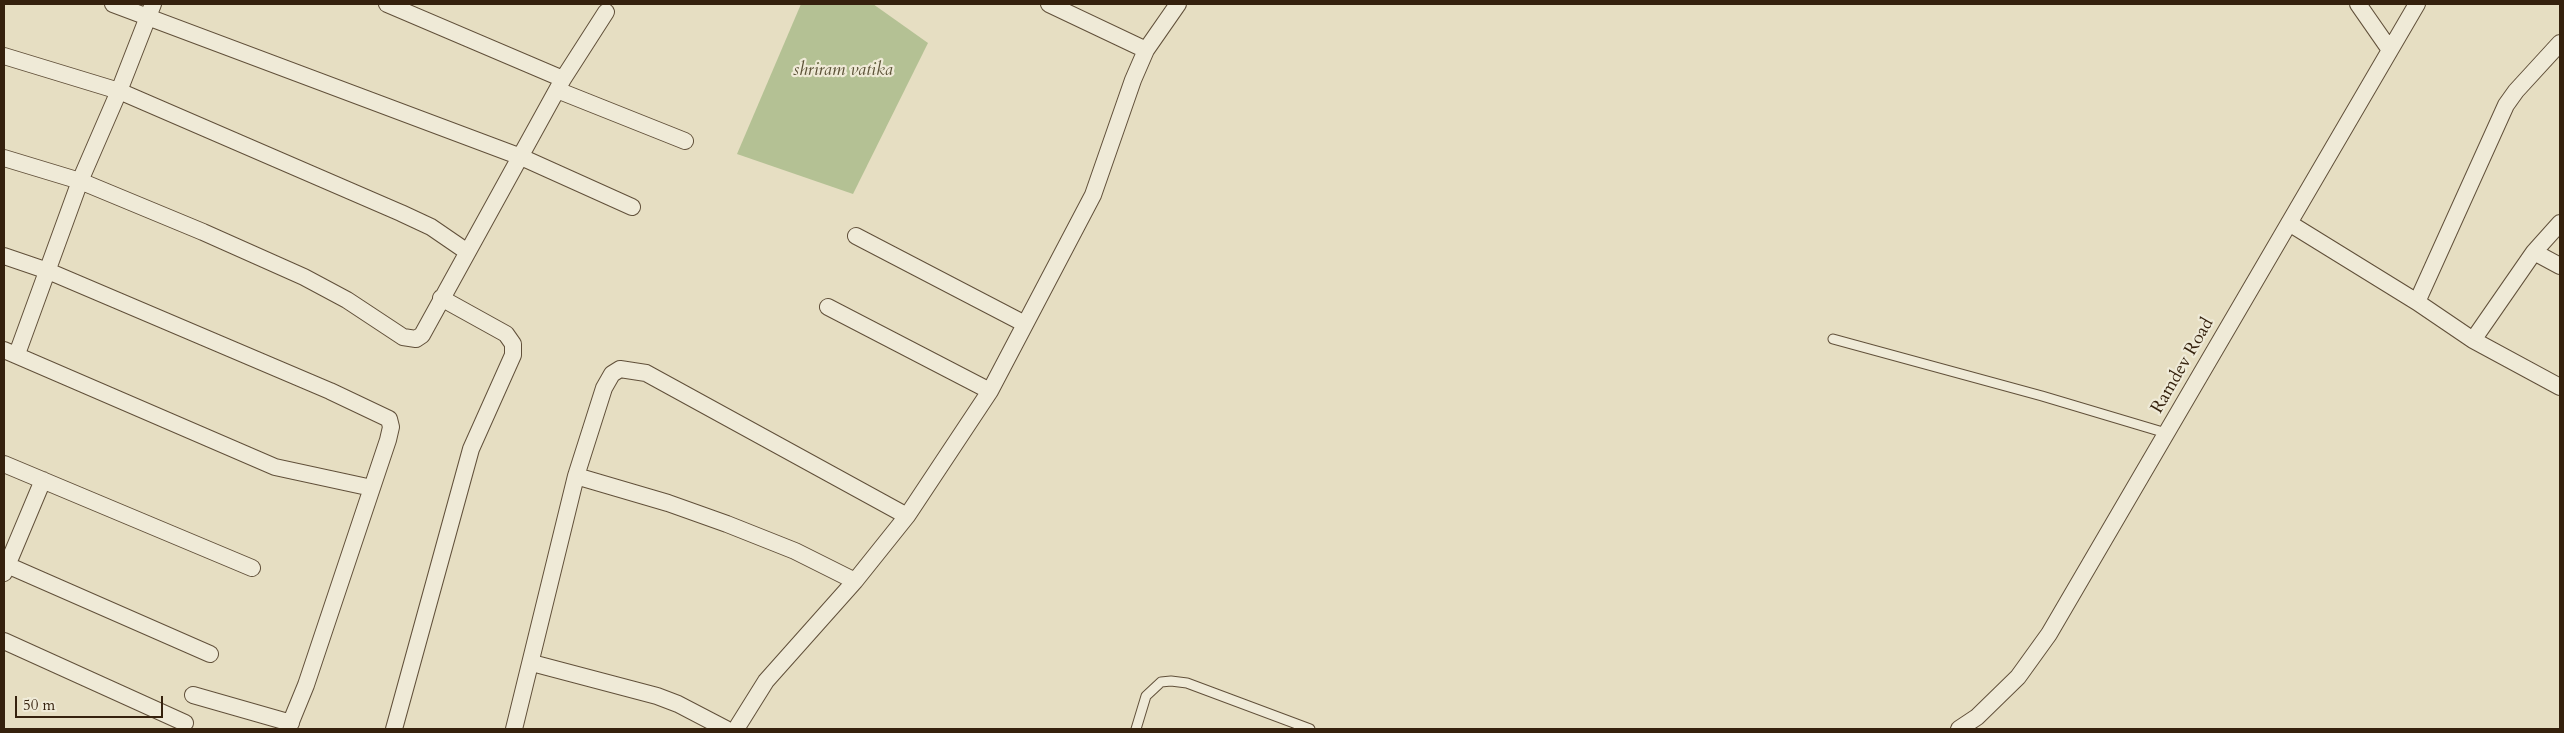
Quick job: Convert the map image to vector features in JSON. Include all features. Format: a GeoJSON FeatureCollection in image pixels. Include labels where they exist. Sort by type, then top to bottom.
{"type":"FeatureCollection","features":[{"type":"Feature","properties":{"kind":"street"},"geometry":{"type":"LineString","coordinates":[[113,4],[150,10],[521,158],[632,207]]}},
{"type":"Feature","properties":{"kind":"street"},"geometry":{"type":"LineString","coordinates":[[387,4],[685,141]]}},
{"type":"Feature","properties":{"kind":"street"},"geometry":{"type":"LineString","coordinates":[[1049,4],[1146,50]]}},
{"type":"Feature","properties":{"kind":"street"},"geometry":{"type":"LineString","coordinates":[[736,729],[766,681],[855,581],[907,516],[990,390],[1093,195],[1132,80],[1146,50],[1178,4]]}},
{"type":"Feature","properties":{"kind":"street"},"geometry":{"type":"LineString","coordinates":[[2358,4],[2390,50]]}},
{"type":"Feature","properties":{"kind":"street","name":"Ramdev Road"},"geometry":{"type":"LineString","coordinates":[[1959,729],[1977,717],[2018,677],[2049,634],[2418,4]]}},
{"type":"Feature","properties":{"kind":"street"},"geometry":{"type":"LineString","coordinates":[[150,10],[119,92],[80,181],[48,271],[10,352],[274,467],[372,488]]}},
{"type":"Feature","properties":{"kind":"street"},"geometry":{"type":"LineString","coordinates":[[4,158],[80,181],[304,277],[347,300],[403,337],[416,339],[422,335],[466,251],[521,158],[560,84],[606,12]]}},
{"type":"Feature","properties":{"kind":"street"},"geometry":{"type":"LineString","coordinates":[[2417,302],[2506,105],[2516,90],[2560,43]]}},
{"type":"Feature","properties":{"kind":"street"},"geometry":{"type":"LineString","coordinates":[[4,56],[119,92],[408,216],[431,227],[466,251]]}},
{"type":"Feature","properties":{"kind":"street"},"geometry":{"type":"LineString","coordinates":[[2289,223],[2417,302],[2473,340],[2560,388]]}},
{"type":"Feature","properties":{"kind":"street"},"geometry":{"type":"LineString","coordinates":[[2473,340],[2534,252],[2560,223]]}},
{"type":"Feature","properties":{"kind":"street"},"geometry":{"type":"LineString","coordinates":[[856,236],[1025,324]]}},
{"type":"Feature","properties":{"kind":"street"},"geometry":{"type":"LineString","coordinates":[[2534,252],[2560,266]]}},
{"type":"Feature","properties":{"kind":"street"},"geometry":{"type":"LineString","coordinates":[[4,256],[48,271],[382,414],[389,419],[391,427],[372,488],[306,685],[290,726],[193,695]]}},
{"type":"Feature","properties":{"kind":"street"},"geometry":{"type":"LineString","coordinates":[[394,729],[471,449],[513,354],[513,344],[506,334],[441,298]]}},
{"type":"Feature","properties":{"kind":"street"},"geometry":{"type":"LineString","coordinates":[[828,307],[990,390]]}},
{"type":"Feature","properties":{"kind":"street"},"geometry":{"type":"LineString","coordinates":[[514,729],[532,663],[576,476],[608,381],[612,374],[620,369],[646,372],[907,516]]}},
{"type":"Feature","properties":{"kind":"street"},"geometry":{"type":"LineString","coordinates":[[4,464],[252,568]]}},
{"type":"Feature","properties":{"kind":"street"},"geometry":{"type":"LineString","coordinates":[[576,476],[668,503],[727,524],[795,551],[855,581]]}},
{"type":"Feature","properties":{"kind":"street"},"geometry":{"type":"LineString","coordinates":[[43,480],[6,569],[210,654]]}},
{"type":"Feature","properties":{"kind":"street"},"geometry":{"type":"LineString","coordinates":[[4,640],[185,723]]}},
{"type":"Feature","properties":{"kind":"street"},"geometry":{"type":"LineString","coordinates":[[532,663],[657,696],[678,704],[726,729]]}},
{"type":"Feature","properties":{"kind":"lane"},"geometry":{"type":"LineString","coordinates":[[1833,339],[2042,396],[2166,433]]}},
{"type":"Feature","properties":{"kind":"lane"},"geometry":{"type":"LineString","coordinates":[[1136,729],[1146,696],[1161,682],[1170,681],[1187,683],[1310,729]]}},
{"type":"Feature","properties":{"kind":"green space","name":"shriram vatika"},"geometry":{"type":"Polygon","coordinates":[[[801,4],[873,4],[928,43],[853,194],[737,154],[801,4]]]}}]}
